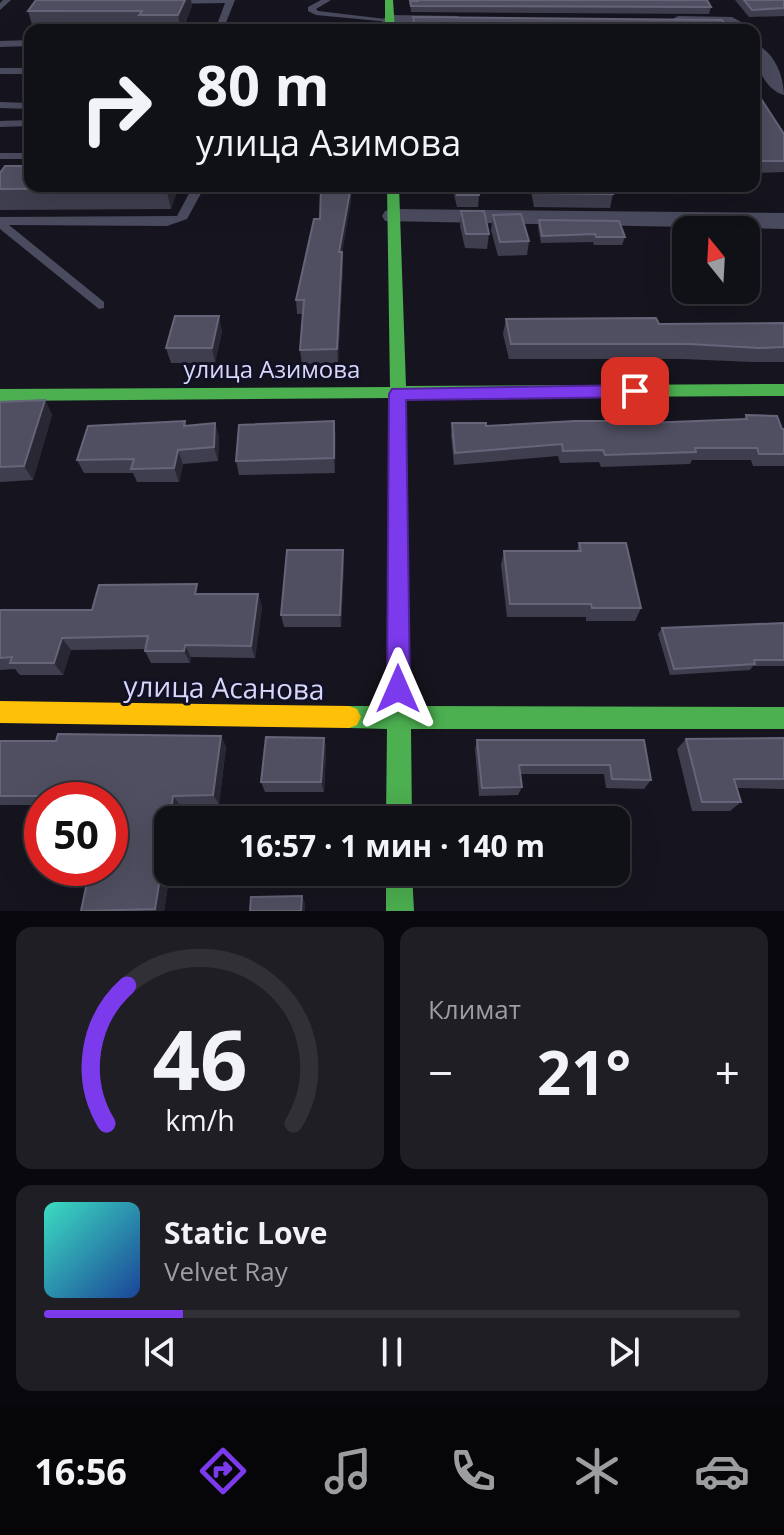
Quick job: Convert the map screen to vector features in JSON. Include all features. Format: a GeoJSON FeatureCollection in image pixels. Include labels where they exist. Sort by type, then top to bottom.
{"type":"FeatureCollection","features":[{"type":"Feature","properties":{"kind":"street"},"geometry":{"type":"LineString","coordinates":[[389,0],[390,24]]}},
{"type":"Feature","properties":{"kind":"street"},"geometry":{"type":"LineString","coordinates":[[716,0],[734,24]]}},
{"type":"Feature","properties":{"kind":"street"},"geometry":{"type":"LineString","coordinates":[[413,24],[483,21]]}},
{"type":"Feature","properties":{"kind":"street"},"geometry":{"type":"LineString","coordinates":[[654,21],[703,24]]}},
{"type":"Feature","properties":{"kind":"street"},"geometry":{"type":"LineString","coordinates":[[760,61],[779,95]]}},
{"type":"Feature","properties":{"kind":"street"},"geometry":{"type":"LineString","coordinates":[[393,192],[398,394],[399,806]]}},
{"type":"Feature","properties":{"kind":"street"},"geometry":{"type":"LineString","coordinates":[[394,216],[784,221]]}},
{"type":"Feature","properties":{"kind":"street","name":"улица Азимова"},"geometry":{"type":"LineString","coordinates":[[0,395],[784,390]]}},
{"type":"Feature","properties":{"kind":"street","name":"улица Асанова"},"geometry":{"type":"LineString","coordinates":[[0,712],[399,718],[784,718]]}},
{"type":"Feature","properties":{"kind":"street"},"geometry":{"type":"LineString","coordinates":[[399,886],[400,911]]}},
{"type":"Feature","properties":{"kind":"lane"},"geometry":{"type":"LineString","coordinates":[[0,8],[7,0]]}},
{"type":"Feature","properties":{"kind":"lane"},"geometry":{"type":"LineString","coordinates":[[151,2],[231,0],[221,24]]}},
{"type":"Feature","properties":{"kind":"lane"},"geometry":{"type":"LineString","coordinates":[[327,0],[311,9],[316,13],[384,24]]}},
{"type":"Feature","properties":{"kind":"lane"},"geometry":{"type":"LineString","coordinates":[[0,44],[24,43]]}},
{"type":"Feature","properties":{"kind":"lane"},"geometry":{"type":"LineString","coordinates":[[0,71],[24,71]]}},
{"type":"Feature","properties":{"kind":"lane"},"geometry":{"type":"LineString","coordinates":[[0,105],[24,106]]}},
{"type":"Feature","properties":{"kind":"lane"},"geometry":{"type":"LineString","coordinates":[[0,124],[24,123]]}},
{"type":"Feature","properties":{"kind":"lane"},"geometry":{"type":"LineString","coordinates":[[0,156],[24,156]]}},
{"type":"Feature","properties":{"kind":"lane"},"geometry":{"type":"LineString","coordinates":[[0,222],[167,222],[181,219],[196,192]]}},
{"type":"Feature","properties":{"kind":"lane"},"geometry":{"type":"LineString","coordinates":[[0,222],[99,305]]}},
{"type":"Feature","properties":{"kind":"building"},"geometry":{"type":"Polygon","coordinates":[[[36,0],[185,0],[178,15],[139,15],[142,11],[28,11],[36,0]]]}},
{"type":"Feature","properties":{"kind":"building"},"geometry":{"type":"Polygon","coordinates":[[[707,0],[711,7],[411,6],[410,1],[707,0]]]}},
{"type":"Feature","properties":{"kind":"building"},"geometry":{"type":"Polygon","coordinates":[[[744,0],[784,0],[784,8],[752,10],[744,0]]]}},
{"type":"Feature","properties":{"kind":"building"},"geometry":{"type":"Polygon","coordinates":[[[413,17],[722,20],[724,24],[415,24],[413,17]]]}},
{"type":"Feature","properties":{"kind":"building"},"geometry":{"type":"Polygon","coordinates":[[[760,97],[784,134],[784,161],[760,161],[760,97]]]}},
{"type":"Feature","properties":{"kind":"building"},"geometry":{"type":"Polygon","coordinates":[[[5,166],[24,166],[24,189],[0,189],[0,173],[5,166]]]}},
{"type":"Feature","properties":{"kind":"building"},"geometry":{"type":"Polygon","coordinates":[[[321,192],[350,192],[339,252],[342,252],[337,349],[300,350],[304,300],[296,300],[314,219],[320,219],[321,192]]]}},
{"type":"Feature","properties":{"kind":"building"},"geometry":{"type":"Polygon","coordinates":[[[457,192],[478,192],[479,195],[457,195],[457,192]]]}},
{"type":"Feature","properties":{"kind":"building"},"geometry":{"type":"Polygon","coordinates":[[[612,192],[613,194],[536,193],[612,192]]]}},
{"type":"Feature","properties":{"kind":"building"},"geometry":{"type":"Polygon","coordinates":[[[461,211],[484,211],[489,234],[466,234],[461,211]]]}},
{"type":"Feature","properties":{"kind":"building"},"geometry":{"type":"Polygon","coordinates":[[[521,214],[529,241],[500,242],[493,215],[521,214]]]}},
{"type":"Feature","properties":{"kind":"building"},"geometry":{"type":"Polygon","coordinates":[[[539,220],[619,221],[625,237],[596,237],[595,234],[542,236],[539,220]]]}},
{"type":"Feature","properties":{"kind":"building"},"geometry":{"type":"Polygon","coordinates":[[[175,316],[219,316],[212,348],[166,348],[175,316]]]}},
{"type":"Feature","properties":{"kind":"building"},"geometry":{"type":"Polygon","coordinates":[[[656,318],[659,324],[784,323],[784,347],[511,344],[506,319],[656,318]]]}},
{"type":"Feature","properties":{"kind":"building"},"geometry":{"type":"Polygon","coordinates":[[[45,400],[24,466],[0,467],[0,402],[45,400]]]}},
{"type":"Feature","properties":{"kind":"building"},"geometry":{"type":"Polygon","coordinates":[[[746,415],[777,416],[784,429],[784,454],[759,454],[757,448],[695,448],[696,452],[605,455],[603,450],[563,451],[562,444],[455,453],[452,423],[486,423],[486,426],[621,421],[621,424],[747,419],[746,415]]]}},
{"type":"Feature","properties":{"kind":"building"},"geometry":{"type":"Polygon","coordinates":[[[185,421],[184,426],[215,423],[214,447],[178,450],[174,468],[131,469],[134,459],[77,460],[88,426],[185,421]]]}},
{"type":"Feature","properties":{"kind":"building"},"geometry":{"type":"Polygon","coordinates":[[[334,421],[334,458],[236,461],[239,425],[334,421]]]}},
{"type":"Feature","properties":{"kind":"building"},"geometry":{"type":"Polygon","coordinates":[[[579,543],[626,543],[641,608],[592,608],[591,604],[510,604],[504,551],[581,551],[579,543]]]}},
{"type":"Feature","properties":{"kind":"building"},"geometry":{"type":"Polygon","coordinates":[[[287,550],[343,550],[340,615],[281,615],[287,550]]]}},
{"type":"Feature","properties":{"kind":"building"},"geometry":{"type":"Polygon","coordinates":[[[197,584],[195,594],[258,594],[251,646],[185,645],[184,651],[145,651],[148,636],[62,638],[54,663],[10,663],[12,657],[0,658],[0,610],[92,610],[99,585],[197,584]]]}},
{"type":"Feature","properties":{"kind":"building"},"geometry":{"type":"Polygon","coordinates":[[[784,623],[784,660],[754,660],[755,664],[674,669],[662,628],[784,623]]]}},
{"type":"Feature","properties":{"kind":"building"},"geometry":{"type":"Polygon","coordinates":[[[58,734],[221,736],[213,795],[173,796],[172,806],[154,806],[154,886],[159,886],[155,909],[81,911],[86,886],[128,886],[128,782],[24,782],[24,796],[0,796],[0,741],[56,741],[58,734]]]}},
{"type":"Feature","properties":{"kind":"building"},"geometry":{"type":"Polygon","coordinates":[[[266,737],[324,738],[321,782],[261,782],[266,737]]]}},
{"type":"Feature","properties":{"kind":"building"},"geometry":{"type":"Polygon","coordinates":[[[784,738],[784,779],[734,779],[741,802],[702,802],[686,739],[784,738]]]}},
{"type":"Feature","properties":{"kind":"building"},"geometry":{"type":"Polygon","coordinates":[[[477,740],[644,740],[651,780],[612,779],[610,765],[519,765],[522,787],[482,788],[477,740]]]}},
{"type":"Feature","properties":{"kind":"building"},"geometry":{"type":"Polygon","coordinates":[[[302,896],[301,911],[250,911],[251,897],[302,896]]]}},
{"type":"Feature","properties":{"kind":"traffic: fast"},"geometry":{"type":"LineString","coordinates":[[389,0],[390,24]]}},
{"type":"Feature","properties":{"kind":"traffic: fast"},"geometry":{"type":"LineString","coordinates":[[393,192],[398,394],[399,806]]}},
{"type":"Feature","properties":{"kind":"traffic: fast"},"geometry":{"type":"LineString","coordinates":[[0,395],[784,390]]}},
{"type":"Feature","properties":{"kind":"traffic: fast"},"geometry":{"type":"LineString","coordinates":[[349,717],[784,718]]}},
{"type":"Feature","properties":{"kind":"traffic: fast"},"geometry":{"type":"LineString","coordinates":[[399,886],[400,911]]}},
{"type":"Feature","properties":{"kind":"traffic: slow"},"geometry":{"type":"LineString","coordinates":[[0,712],[349,717]]}},
{"type":"Feature","properties":{"kind":"route"},"geometry":{"type":"LineString","coordinates":[[398,689],[398,394],[635,391]]}}]}
